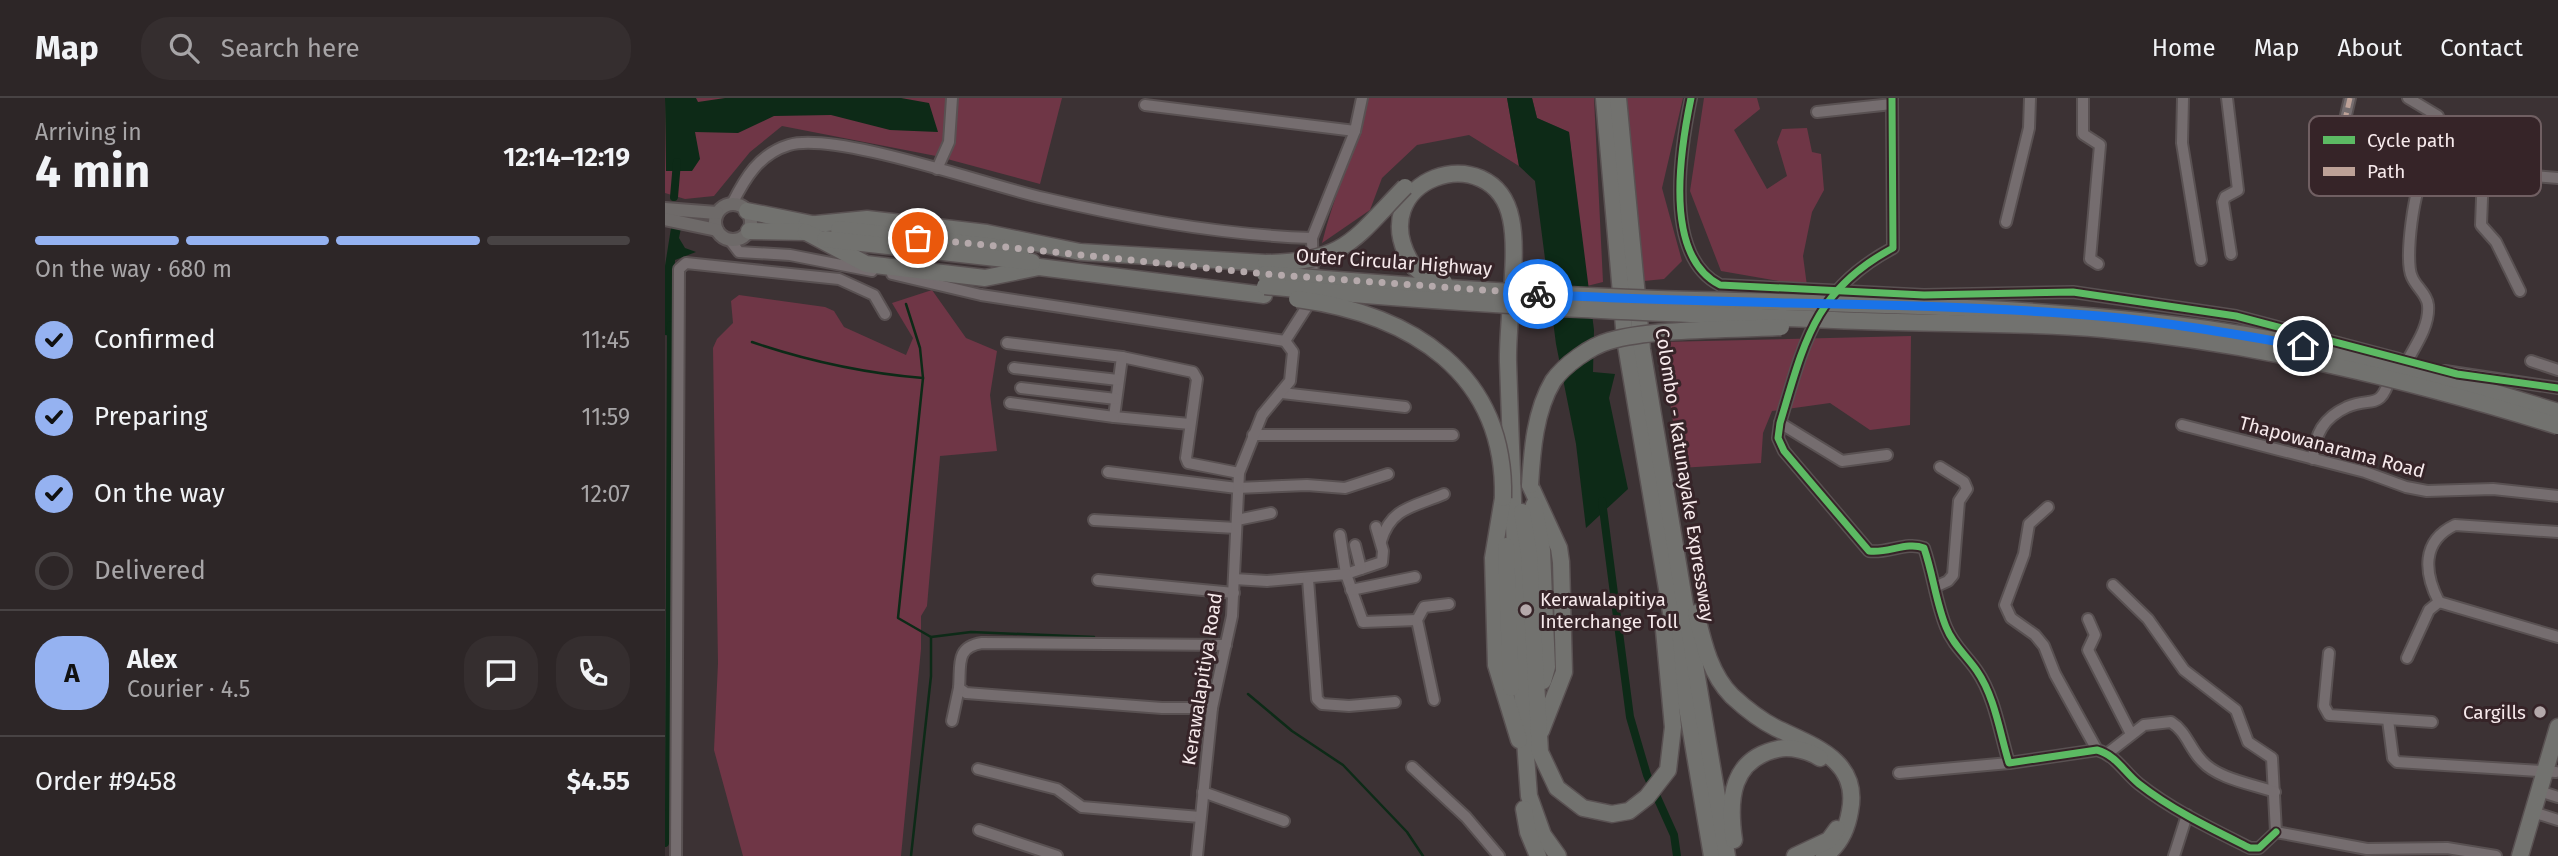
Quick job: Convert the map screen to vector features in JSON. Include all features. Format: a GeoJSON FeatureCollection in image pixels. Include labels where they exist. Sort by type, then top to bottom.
{"type":"FeatureCollection","features":[{"type":"Feature","properties":{"kind":"highway","name":"Colombo - Katunayake Expressway"},"geometry":{"type":"LineString","coordinates":[[1604,98],[1625,339],[1712,856]]}},
{"type":"Feature","properties":{"kind":"highway","name":"Colombo - Katunayake Expressway"},"geometry":{"type":"LineString","coordinates":[[1618,98],[1637,313],[1727,856]]}},
{"type":"Feature","properties":{"kind":"highway"},"geometry":{"type":"LineString","coordinates":[[1265,279],[1298,263],[1331,255],[1345,247],[1375,220],[1405,187],[1422,173],[1443,166],[1464,165],[1483,172],[1500,185],[1518,215],[1520,233],[1512,502],[1529,796],[1543,835],[1558,856]]}},
{"type":"Feature","properties":{"kind":"highway"},"geometry":{"type":"LineString","coordinates":[[1538,856],[1526,821],[1521,786],[1521,747],[1513,639],[1507,331],[1514,231],[1503,198],[1492,186],[1461,173],[1443,174],[1412,192],[1402,210],[1398,228],[1402,248],[1413,265],[1426,277],[1444,282],[1566,295]]}},
{"type":"Feature","properties":{"kind":"highway"},"geometry":{"type":"LineString","coordinates":[[747,211],[806,229],[862,257],[978,272],[1034,261]]}},
{"type":"Feature","properties":{"kind":"highway"},"geometry":{"type":"LineString","coordinates":[[749,231],[806,229],[867,219],[987,233],[1080,252],[1188,261],[1265,279],[1366,313],[1413,333],[1447,358],[1473,389],[1494,432],[1503,478],[1529,554],[1539,707]]}},
{"type":"Feature","properties":{"kind":"highway"},"geometry":{"type":"LineString","coordinates":[[806,229],[866,264],[985,278],[1034,261]]}},
{"type":"Feature","properties":{"kind":"highway","name":"Outer Circular Highway"},"geometry":{"type":"LineString","coordinates":[[806,229],[1034,261],[1265,279],[1567,310],[1976,322],[2104,329],[2228,345],[2357,370],[2558,426]]}},
{"type":"Feature","properties":{"kind":"highway","name":"Outer Circular Highway"},"geometry":{"type":"LineString","coordinates":[[1265,279],[1566,295],[1963,308],[2100,316],[2210,330],[2303,346],[2417,372],[2558,412]]}},
{"type":"Feature","properties":{"kind":"highway"},"geometry":{"type":"LineString","coordinates":[[1651,499],[1673,727],[1668,770],[1647,797],[1629,811],[1612,814],[1583,808],[1568,799],[1549,775],[1539,752],[1530,485],[1535,433],[1554,379],[1573,361],[1608,341],[1657,334],[1871,321]]}},
{"type":"Feature","properties":{"kind":"highway"},"geometry":{"type":"LineString","coordinates":[[1660,460],[1698,622],[1719,680],[1753,713],[1773,726],[1822,748],[1844,769],[1852,801],[1847,827],[1832,850],[1809,854]]}},
{"type":"Feature","properties":{"kind":"highway"},"geometry":{"type":"LineString","coordinates":[[1530,485],[1554,551],[1559,657],[1555,684],[1539,707]]}},
{"type":"Feature","properties":{"kind":"highway"},"geometry":{"type":"LineString","coordinates":[[1530,485],[1542,550],[1545,609],[1547,667],[1539,707]]}},
{"type":"Feature","properties":{"kind":"highway"},"geometry":{"type":"LineString","coordinates":[[1512,502],[1498,558],[1503,662],[1510,701],[1515,708],[1519,727]]}},
{"type":"Feature","properties":{"kind":"highway"},"geometry":{"type":"LineString","coordinates":[[1512,502],[1493,558],[1496,665],[1521,747]]}},
{"type":"Feature","properties":{"kind":"highway"},"geometry":{"type":"LineString","coordinates":[[1512,502],[1535,799],[1549,834],[1569,856]]}},
{"type":"Feature","properties":{"kind":"highway"},"geometry":{"type":"LineString","coordinates":[[1537,524],[1548,549],[1554,652],[1550,682],[1539,707]]}},
{"type":"Feature","properties":{"kind":"highway"},"geometry":{"type":"LineString","coordinates":[[2531,856],[2545,816],[2558,727]]}},
{"type":"Feature","properties":{"kind":"highway"},"geometry":{"type":"LineString","coordinates":[[1736,856],[1731,803],[1736,784],[1745,764],[1759,753],[1785,747],[1817,755],[1837,772],[1844,787],[1845,800],[1840,823],[1829,840],[1809,854]]}},
{"type":"Feature","properties":{"kind":"highway"},"geometry":{"type":"LineString","coordinates":[[2519,856],[2545,816]]}},
{"type":"Feature","properties":{"kind":"main road"},"geometry":{"type":"LineString","coordinates":[[665,209],[717,213],[732,204],[747,211],[751,221],[749,231],[741,238],[730,240],[717,230],[665,219]]}},
{"type":"Feature","properties":{"kind":"main road"},"geometry":{"type":"LineString","coordinates":[[717,213],[717,230]]}},
{"type":"Feature","properties":{"kind":"street"},"geometry":{"type":"LineString","coordinates":[[937,169],[949,142],[952,98]]}},
{"type":"Feature","properties":{"kind":"street"},"geometry":{"type":"LineString","coordinates":[[730,240],[739,252],[750,255],[815,259],[840,266],[922,279],[981,295],[1286,341],[1308,305],[1313,285],[1312,238],[1355,131],[1362,98]]}},
{"type":"Feature","properties":{"kind":"street"},"geometry":{"type":"LineString","coordinates":[[1691,98],[1679,190],[1692,259],[1705,277],[1733,287],[1924,295],[2073,292],[2236,316],[2476,378],[2558,388]]}},
{"type":"Feature","properties":{"kind":"street"},"geometry":{"type":"LineString","coordinates":[[2006,222],[2029,128],[2030,98]]}},
{"type":"Feature","properties":{"kind":"street"},"geometry":{"type":"LineString","coordinates":[[2083,98],[2083,134],[2100,145],[2090,259],[2098,264]]}},
{"type":"Feature","properties":{"kind":"street"},"geometry":{"type":"LineString","coordinates":[[2183,98],[2182,143],[2201,260]]}},
{"type":"Feature","properties":{"kind":"street"},"geometry":{"type":"LineString","coordinates":[[2227,98],[2238,190],[2225,197],[2223,202],[2231,254]]}},
{"type":"Feature","properties":{"kind":"street"},"geometry":{"type":"LineString","coordinates":[[2346,116],[2350,98]]}},
{"type":"Feature","properties":{"kind":"street"},"geometry":{"type":"LineString","coordinates":[[2408,98],[2438,116]]}},
{"type":"Feature","properties":{"kind":"street"},"geometry":{"type":"LineString","coordinates":[[1817,112],[1892,101],[1893,248],[1866,262],[1833,292],[1806,338],[1780,423],[1778,438],[1784,451],[1869,551],[1879,553],[1917,545],[1924,548],[1937,586],[1944,624],[1954,645],[1977,671],[1987,690],[2009,763]]}},
{"type":"Feature","properties":{"kind":"street"},"geometry":{"type":"LineString","coordinates":[[1145,105],[1355,131]]}},
{"type":"Feature","properties":{"kind":"street"},"geometry":{"type":"LineString","coordinates":[[732,204],[745,178],[759,161],[788,145],[828,143],[1044,198],[1196,229],[1250,236],[1312,238]]}},
{"type":"Feature","properties":{"kind":"street"},"geometry":{"type":"LineString","coordinates":[[2407,361],[2420,339],[2428,314],[2428,303],[2409,268],[2415,196]]}},
{"type":"Feature","properties":{"kind":"street"},"geometry":{"type":"LineString","coordinates":[[2482,196],[2481,225],[2496,242],[2519,291]]}},
{"type":"Feature","properties":{"kind":"street"},"geometry":{"type":"LineString","coordinates":[[676,856],[679,269],[686,263],[839,279],[874,295],[885,314]]}},
{"type":"Feature","properties":{"kind":"street","name":"Kerawalapitiya Road"},"geometry":{"type":"LineString","coordinates":[[1197,856],[1212,708],[1234,593],[1239,473],[1262,415],[1290,381],[1293,352],[1286,341]]}},
{"type":"Feature","properties":{"kind":"street"},"geometry":{"type":"LineString","coordinates":[[1007,344],[1122,357],[1196,374],[1188,463],[1239,473]]}},
{"type":"Feature","properties":{"kind":"street"},"geometry":{"type":"LineString","coordinates":[[1114,417],[1122,357]]}},
{"type":"Feature","properties":{"kind":"street"},"geometry":{"type":"LineString","coordinates":[[2313,459],[2317,432],[2345,408],[2371,404],[2381,397],[2387,389],[2395,358]]}},
{"type":"Feature","properties":{"kind":"street"},"geometry":{"type":"LineString","coordinates":[[2531,361],[2558,370]]}},
{"type":"Feature","properties":{"kind":"street"},"geometry":{"type":"LineString","coordinates":[[1014,368],[1118,380]]}},
{"type":"Feature","properties":{"kind":"street"},"geometry":{"type":"LineString","coordinates":[[1021,387],[1116,399]]}},
{"type":"Feature","properties":{"kind":"street"},"geometry":{"type":"LineString","coordinates":[[1282,393],[1405,407]]}},
{"type":"Feature","properties":{"kind":"street"},"geometry":{"type":"LineString","coordinates":[[1010,403],[1190,424]]}},
{"type":"Feature","properties":{"kind":"street"},"geometry":{"type":"LineString","coordinates":[[1780,423],[1842,461],[1887,455]]}},
{"type":"Feature","properties":{"kind":"street","name":"Thapowanarama Road"},"geometry":{"type":"LineString","coordinates":[[2182,425],[2427,491],[2465,488],[2558,496]]}},
{"type":"Feature","properties":{"kind":"street"},"geometry":{"type":"LineString","coordinates":[[1253,435],[1453,435]]}},
{"type":"Feature","properties":{"kind":"street"},"geometry":{"type":"LineString","coordinates":[[1937,586],[1948,581],[1953,575],[1959,501],[1967,489],[1964,482],[1940,467]]}},
{"type":"Feature","properties":{"kind":"street"},"geometry":{"type":"LineString","coordinates":[[1108,472],[1237,488],[1307,485],[1345,488],[1388,474]]}},
{"type":"Feature","properties":{"kind":"street"},"geometry":{"type":"LineString","coordinates":[[1381,543],[1387,522],[1396,513],[1444,494]]}},
{"type":"Feature","properties":{"kind":"street"},"geometry":{"type":"LineString","coordinates":[[2047,507],[2029,524],[2024,554],[2005,605],[2011,618],[2035,635],[2044,646],[2055,674],[2102,751],[2139,783],[2187,815],[2250,848],[2259,848],[2276,832],[2272,758],[2248,742],[2236,710],[2184,670],[2148,619],[2113,585]]}},
{"type":"Feature","properties":{"kind":"street"},"geometry":{"type":"LineString","coordinates":[[1094,520],[1236,524],[1271,513]]}},
{"type":"Feature","properties":{"kind":"street"},"geometry":{"type":"LineString","coordinates":[[2558,532],[2455,525],[2445,529],[2431,546],[2427,580],[2439,601],[2558,637]]}},
{"type":"Feature","properties":{"kind":"street"},"geometry":{"type":"LineString","coordinates":[[1234,579],[1308,579],[1329,574],[1346,574],[1382,562],[1381,543],[1376,527]]}},
{"type":"Feature","properties":{"kind":"street"},"geometry":{"type":"LineString","coordinates":[[1341,535],[1346,574],[1363,622],[1417,620]]}},
{"type":"Feature","properties":{"kind":"street"},"geometry":{"type":"LineString","coordinates":[[1355,545],[1361,569]]}},
{"type":"Feature","properties":{"kind":"street"},"geometry":{"type":"LineString","coordinates":[[1351,590],[1415,577]]}},
{"type":"Feature","properties":{"kind":"street"},"geometry":{"type":"LineString","coordinates":[[1308,579],[1317,699],[1322,704],[1349,706],[1395,702]]}},
{"type":"Feature","properties":{"kind":"street"},"geometry":{"type":"LineString","coordinates":[[1098,580],[1234,593]]}},
{"type":"Feature","properties":{"kind":"street"},"geometry":{"type":"LineString","coordinates":[[2407,658],[2429,610],[2439,601]]}},
{"type":"Feature","properties":{"kind":"street"},"geometry":{"type":"LineString","coordinates":[[1434,700],[1417,620],[1424,607],[1450,604]]}},
{"type":"Feature","properties":{"kind":"street"},"geometry":{"type":"LineString","coordinates":[[2088,619],[2095,635],[2088,650],[2131,734]]}},
{"type":"Feature","properties":{"kind":"street"},"geometry":{"type":"LineString","coordinates":[[952,721],[963,650],[969,645],[1226,645]]}},
{"type":"Feature","properties":{"kind":"street"},"geometry":{"type":"LineString","coordinates":[[2329,653],[2324,706],[2329,715],[2432,722]]}},
{"type":"Feature","properties":{"kind":"street"},"geometry":{"type":"LineString","coordinates":[[959,688],[966,694],[1162,708],[1212,708]]}},
{"type":"Feature","properties":{"kind":"street"},"geometry":{"type":"LineString","coordinates":[[2388,720],[2393,758],[2397,762],[2553,769]]}},
{"type":"Feature","properties":{"kind":"street"},"geometry":{"type":"LineString","coordinates":[[1899,773],[2102,751],[2144,725],[2171,722],[2181,728],[2202,762],[2220,773],[2275,792]]}},
{"type":"Feature","properties":{"kind":"street"},"geometry":{"type":"LineString","coordinates":[[1412,767],[1465,817],[1499,856]]}},
{"type":"Feature","properties":{"kind":"street"},"geometry":{"type":"LineString","coordinates":[[978,769],[1057,789],[1081,807],[1200,817]]}},
{"type":"Feature","properties":{"kind":"street"},"geometry":{"type":"LineString","coordinates":[[1203,792],[1284,821]]}},
{"type":"Feature","properties":{"kind":"street"},"geometry":{"type":"LineString","coordinates":[[2174,856],[2187,815]]}},
{"type":"Feature","properties":{"kind":"street"},"geometry":{"type":"LineString","coordinates":[[979,830],[1057,856]]}},
{"type":"Feature","properties":{"kind":"street"},"geometry":{"type":"LineString","coordinates":[[2276,832],[2367,849],[2447,848],[2496,856]]}},
{"type":"Feature","properties":{"kind":"shaded area"},"geometry":{"type":"Polygon","coordinates":[[[665,98],[1062,98],[1040,184],[936,156],[782,126],[750,152],[714,196],[685,199],[665,193],[665,98]]]}},
{"type":"Feature","properties":{"kind":"shaded area"},"geometry":{"type":"Polygon","coordinates":[[[665,98],[696,98],[698,102],[725,98],[901,98],[929,103],[938,132],[890,130],[831,115],[774,116],[738,133],[695,132],[700,159],[692,171],[666,171],[665,98]]]}},
{"type":"Feature","properties":{"kind":"shaded area"},"geometry":{"type":"Polygon","coordinates":[[[1366,98],[1507,98],[1519,166],[1469,135],[1417,145],[1382,178],[1370,210],[1322,243],[1357,135],[1366,98]]]}},
{"type":"Feature","properties":{"kind":"shaded area"},"geometry":{"type":"Polygon","coordinates":[[[1507,98],[1532,98],[1537,118],[1569,132],[1594,330],[1593,372],[1615,374],[1609,398],[1628,489],[1586,528],[1576,444],[1556,344],[1535,181],[1519,166],[1507,98]]]}},
{"type":"Feature","properties":{"kind":"shaded area"},"geometry":{"type":"Polygon","coordinates":[[[1532,98],[1594,98],[1603,282],[1587,286],[1569,132],[1537,118],[1532,98]]]}},
{"type":"Feature","properties":{"kind":"shaded area"},"geometry":{"type":"Polygon","coordinates":[[[1626,98],[1683,98],[1662,188],[1682,261],[1664,279],[1644,281],[1626,98]]]}},
{"type":"Feature","properties":{"kind":"shaded area"},"geometry":{"type":"Polygon","coordinates":[[[1704,98],[1757,98],[1760,109],[1734,130],[1767,189],[1787,176],[1777,142],[1782,129],[1807,128],[1812,152],[1821,154],[1824,190],[1812,212],[1803,256],[1807,286],[1721,271],[1690,191],[1704,98]]]}},
{"type":"Feature","properties":{"kind":"shaded area"},"geometry":{"type":"Polygon","coordinates":[[[671,228],[681,228],[679,238],[685,248],[696,252],[675,260],[673,336],[665,335],[665,266],[671,228]]]}},
{"type":"Feature","properties":{"kind":"shaded area"},"geometry":{"type":"Polygon","coordinates":[[[932,290],[966,338],[997,351],[990,395],[997,451],[940,456],[927,606],[921,616],[921,649],[901,856],[743,856],[714,750],[718,663],[713,348],[717,339],[733,323],[731,301],[739,295],[825,307],[834,311],[844,327],[906,355],[913,338],[892,303],[932,290]]]}},
{"type":"Feature","properties":{"kind":"shaded area"},"geometry":{"type":"Polygon","coordinates":[[[1911,336],[1910,425],[1870,430],[1830,403],[1772,411],[1763,433],[1761,463],[1680,468],[1661,342],[1911,336]]]}},
{"type":"Feature","properties":{"kind":"waterway"},"geometry":{"type":"LineString","coordinates":[[674,197],[677,162]]}},
{"type":"Feature","properties":{"kind":"waterway"},"geometry":{"type":"LineString","coordinates":[[906,304],[920,348],[923,378],[898,618],[931,637],[931,676],[911,856]]}},
{"type":"Feature","properties":{"kind":"waterway"},"geometry":{"type":"LineString","coordinates":[[665,843],[669,814],[671,325]]}},
{"type":"Feature","properties":{"kind":"waterway"},"geometry":{"type":"LineString","coordinates":[[752,342],[836,365],[923,378]]}},
{"type":"Feature","properties":{"kind":"waterway"},"geometry":{"type":"LineString","coordinates":[[1602,501],[1630,717],[1647,775],[1674,835],[1677,856]]}},
{"type":"Feature","properties":{"kind":"waterway"},"geometry":{"type":"LineString","coordinates":[[931,637],[971,632],[1094,637]]}},
{"type":"Feature","properties":{"kind":"waterway"},"geometry":{"type":"LineString","coordinates":[[1248,694],[1292,731],[1343,765],[1407,832],[1423,856]]}},
{"type":"Feature","properties":{"kind":"marked path"},"geometry":{"type":"LineString","coordinates":[[2346,116],[2350,98]]}},
{"type":"Feature","properties":{"kind":"cycle path"},"geometry":{"type":"LineString","coordinates":[[1691,98],[1680,173],[1683,227],[1690,251],[1702,271],[1720,285],[1924,295],[2073,292],[2236,316],[2457,374],[2558,388]]}},
{"type":"Feature","properties":{"kind":"cycle path"},"geometry":{"type":"LineString","coordinates":[[1892,98],[1893,248],[1866,264],[1845,282],[1816,321],[1805,344],[1780,423],[1778,438],[1784,451],[1869,551],[1911,546],[1924,548],[1946,627],[1983,681],[2009,763],[2097,750],[2120,764],[2139,784],[2165,802],[2250,848],[2259,848],[2276,832]]}},
{"type":"Feature","properties":{"kind":"way so far"},"geometry":{"type":"LineString","coordinates":[[918,238],[1265,274],[1538,294]]}},
{"type":"Feature","properties":{"kind":"place","name":"Kerawalapitiya Interchange Toll"},"geometry":{"type":"Point","coordinates":[1526,610]}},
{"type":"Feature","properties":{"kind":"place","name":"Cargills"},"geometry":{"type":"Point","coordinates":[2540,712]}},
{"type":"Feature","properties":{"kind":"route"},"geometry":{"type":"LineString","coordinates":[[1538,294],[1976,308],[2100,316],[2210,330],[2303,346]]}}]}
